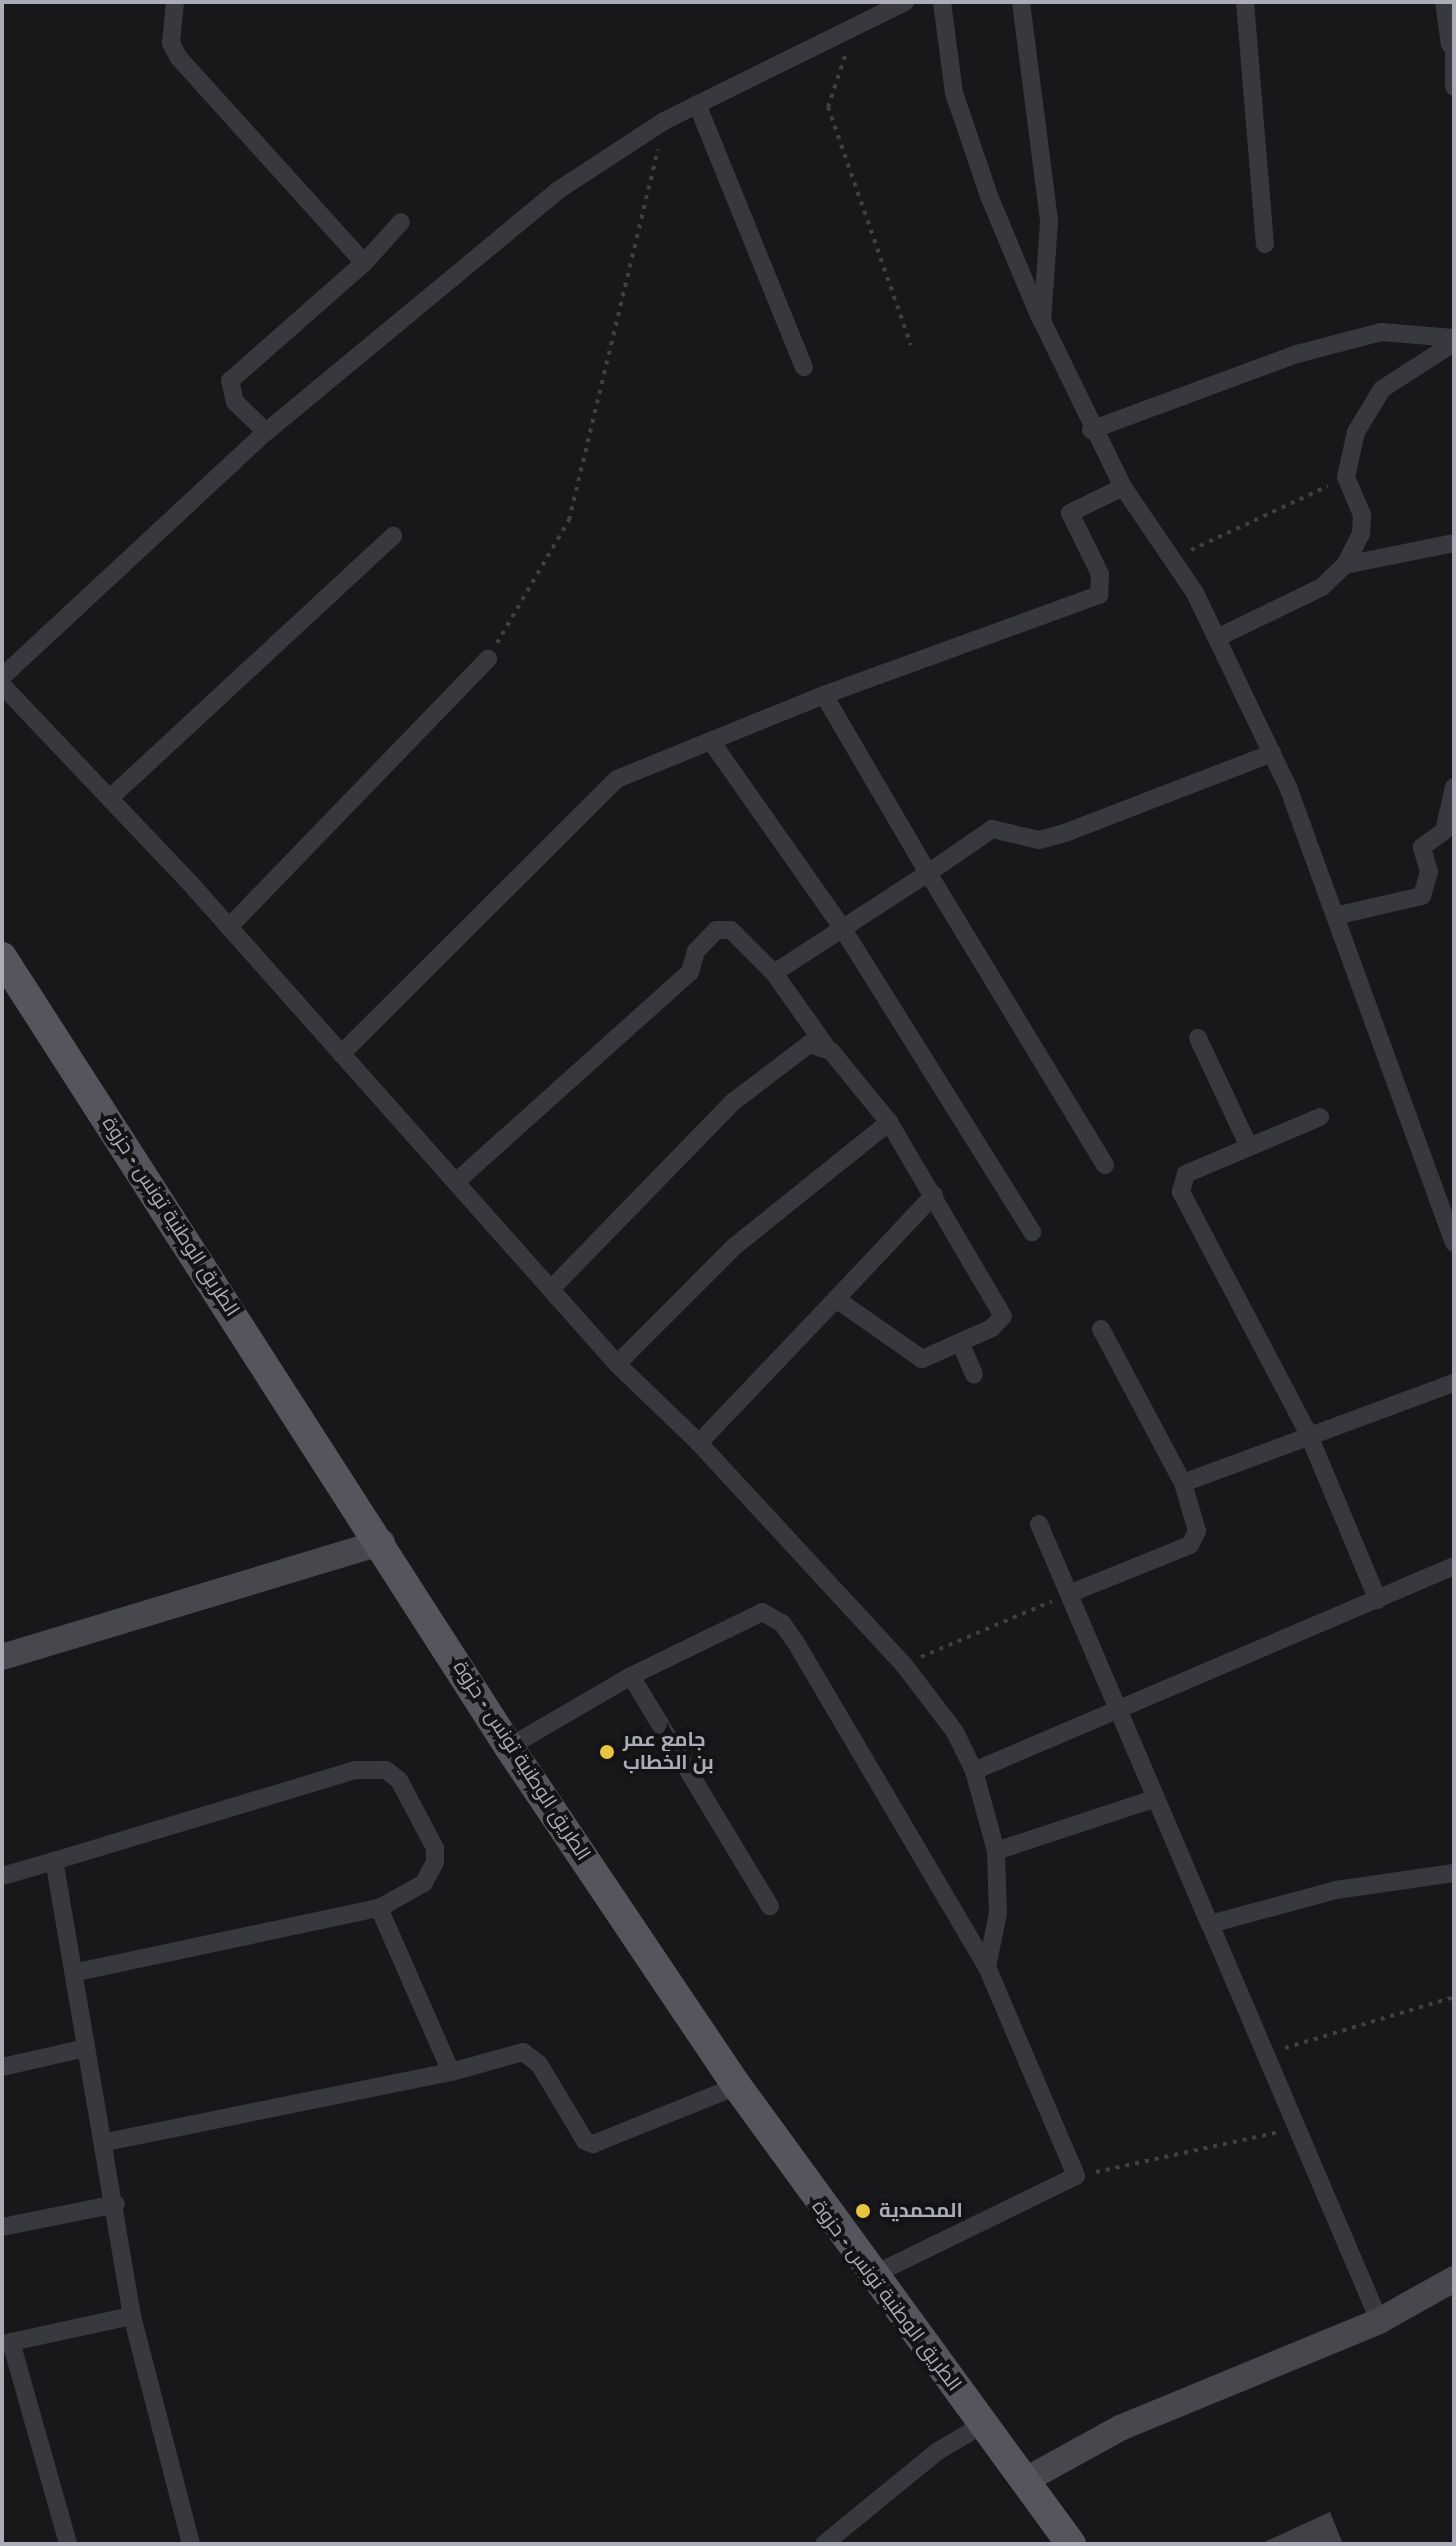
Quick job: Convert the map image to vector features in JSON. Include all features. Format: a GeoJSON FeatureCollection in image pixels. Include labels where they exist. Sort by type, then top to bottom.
{"type":"FeatureCollection","features":[{"type":"Feature","properties":{"kind":"main road","name":"الطريق الوطنية تونس - حزوة"},"geometry":{"type":"LineString","coordinates":[[2,957],[382,1542],[509,1747],[737,2086],[1071,2544]]}},
{"type":"Feature","properties":{"kind":"street"},"geometry":{"type":"LineString","coordinates":[[175,2],[171,43],[179,58],[364,263]]}},
{"type":"Feature","properties":{"kind":"street"},"geometry":{"type":"LineString","coordinates":[[2,677],[266,432],[557,191],[664,121],[905,2]]}},
{"type":"Feature","properties":{"kind":"street"},"geometry":{"type":"LineString","coordinates":[[942,2],[954,93],[989,196],[1091,430],[1123,487],[1174,557],[1219,637],[1272,753],[1339,915],[1454,1243]]}},
{"type":"Feature","properties":{"kind":"street"},"geometry":{"type":"LineString","coordinates":[[1021,2],[1049,222],[1042,321]]}},
{"type":"Feature","properties":{"kind":"street"},"geometry":{"type":"LineString","coordinates":[[1245,2],[1265,244]]}},
{"type":"Feature","properties":{"kind":"street"},"geometry":{"type":"LineString","coordinates":[[1444,2],[1452,44],[1454,87]]}},
{"type":"Feature","properties":{"kind":"street"},"geometry":{"type":"LineString","coordinates":[[697,104],[804,367]]}},
{"type":"Feature","properties":{"kind":"street"},"geometry":{"type":"LineString","coordinates":[[266,432],[235,402],[230,381],[364,263],[401,222]]}},
{"type":"Feature","properties":{"kind":"street"},"geometry":{"type":"LineString","coordinates":[[1091,430],[1297,354],[1381,332],[1454,340]]}},
{"type":"Feature","properties":{"kind":"street"},"geometry":{"type":"LineString","coordinates":[[1219,637],[1322,587],[1345,565],[1356,551],[1362,515],[1346,477],[1356,432],[1382,389],[1454,340]]}},
{"type":"Feature","properties":{"kind":"street"},"geometry":{"type":"LineString","coordinates":[[341,1054],[596,794],[617,779],[713,744],[824,695],[1099,595],[1100,574],[1070,513],[1123,487]]}},
{"type":"Feature","properties":{"kind":"street"},"geometry":{"type":"LineString","coordinates":[[110,798],[393,536]]}},
{"type":"Feature","properties":{"kind":"street"},"geometry":{"type":"LineString","coordinates":[[1345,565],[1454,543]]}},
{"type":"Feature","properties":{"kind":"street"},"geometry":{"type":"LineString","coordinates":[[229,927],[488,659]]}},
{"type":"Feature","properties":{"kind":"street"},"geometry":{"type":"LineString","coordinates":[[2,685],[229,927],[617,1364],[699,1443],[939,1707],[974,1771],[996,1851],[998,1913],[987,1967]]}},
{"type":"Feature","properties":{"kind":"street"},"geometry":{"type":"LineString","coordinates":[[824,695],[1105,1165]]}},
{"type":"Feature","properties":{"kind":"street"},"geometry":{"type":"LineString","coordinates":[[713,744],[841,926],[1032,1232]]}},
{"type":"Feature","properties":{"kind":"street"},"geometry":{"type":"LineString","coordinates":[[774,973],[992,829],[1039,840],[1065,833],[1272,753]]}},
{"type":"Feature","properties":{"kind":"street"},"geometry":{"type":"LineString","coordinates":[[1339,915],[1422,896],[1429,872],[1422,847],[1444,831],[1454,787]]}},
{"type":"Feature","properties":{"kind":"street"},"geometry":{"type":"LineString","coordinates":[[457,1181],[690,972],[696,951],[716,930],[731,930],[774,973],[825,1045],[889,1122],[1003,1316],[961,1344],[930,1358],[914,1357],[836,1299]]}},
{"type":"Feature","properties":{"kind":"street"},"geometry":{"type":"LineString","coordinates":[[1198,1038],[1249,1147]]}},
{"type":"Feature","properties":{"kind":"street"},"geometry":{"type":"LineString","coordinates":[[552,1288],[733,1102],[809,1044],[825,1045]]}},
{"type":"Feature","properties":{"kind":"street"},"geometry":{"type":"LineString","coordinates":[[1320,1117],[1186,1174],[1181,1192],[1308,1433],[1378,1600]]}},
{"type":"Feature","properties":{"kind":"street"},"geometry":{"type":"LineString","coordinates":[[617,1364],[735,1246],[889,1122]]}},
{"type":"Feature","properties":{"kind":"street"},"geometry":{"type":"LineString","coordinates":[[699,1443],[934,1195]]}},
{"type":"Feature","properties":{"kind":"street"},"geometry":{"type":"LineString","coordinates":[[1071,1593],[1190,1545],[1197,1531],[1183,1483],[1101,1329]]}},
{"type":"Feature","properties":{"kind":"street"},"geometry":{"type":"LineString","coordinates":[[961,1344],[974,1374]]}},
{"type":"Feature","properties":{"kind":"street"},"geometry":{"type":"LineString","coordinates":[[1183,1483],[1308,1433],[1454,1383]]}},
{"type":"Feature","properties":{"kind":"street"},"geometry":{"type":"LineString","coordinates":[[1039,1524],[1071,1593],[1153,1799],[1268,2053],[1292,2126],[1379,2321]]}},
{"type":"Feature","properties":{"kind":"street"},"geometry":{"type":"LineString","coordinates":[[2,1657],[382,1542]]}},
{"type":"Feature","properties":{"kind":"street"},"geometry":{"type":"LineString","coordinates":[[974,1771],[1454,1566]]}},
{"type":"Feature","properties":{"kind":"street"},"geometry":{"type":"LineString","coordinates":[[509,1747],[631,1676],[739,1620],[762,1612],[782,1623],[987,1967],[1076,2176],[873,2275]]}},
{"type":"Feature","properties":{"kind":"street"},"geometry":{"type":"LineString","coordinates":[[631,1676],[770,1906]]}},
{"type":"Feature","properties":{"kind":"street"},"geometry":{"type":"LineString","coordinates":[[2,1876],[371,1767],[399,1780],[435,1848],[424,1883],[379,1908],[77,1972]]}},
{"type":"Feature","properties":{"kind":"street"},"geometry":{"type":"LineString","coordinates":[[996,1851],[1153,1799]]}},
{"type":"Feature","properties":{"kind":"street"},"geometry":{"type":"LineString","coordinates":[[54,1861],[77,1972],[86,2048],[106,2142],[132,2316],[191,2544]]}},
{"type":"Feature","properties":{"kind":"street"},"geometry":{"type":"LineString","coordinates":[[1210,1924],[1336,1890],[1454,1873]]}},
{"type":"Feature","properties":{"kind":"street"},"geometry":{"type":"LineString","coordinates":[[379,1908],[451,2072]]}},
{"type":"Feature","properties":{"kind":"street"},"geometry":{"type":"LineString","coordinates":[[2,2067],[86,2048]]}},
{"type":"Feature","properties":{"kind":"street"},"geometry":{"type":"LineString","coordinates":[[106,2142],[451,2072],[523,2052],[539,2064],[585,2141],[593,2144],[737,2086]]}},
{"type":"Feature","properties":{"kind":"street"},"geometry":{"type":"LineString","coordinates":[[2,2227],[116,2204]]}},
{"type":"Feature","properties":{"kind":"street"},"geometry":{"type":"LineString","coordinates":[[1024,2481],[1120,2428],[1379,2321],[1454,2279]]}},
{"type":"Feature","properties":{"kind":"street"},"geometry":{"type":"LineString","coordinates":[[68,2544],[6,2343],[132,2316]]}},
{"type":"Feature","properties":{"kind":"street"},"geometry":{"type":"LineString","coordinates":[[824,2544],[938,2451],[982,2425]]}},
{"type":"Feature","properties":{"kind":"path"},"geometry":{"type":"LineString","coordinates":[[854,27],[828,107],[911,345]]}},
{"type":"Feature","properties":{"kind":"path"},"geometry":{"type":"LineString","coordinates":[[488,659],[569,520],[664,121]]}},
{"type":"Feature","properties":{"kind":"path"},"geometry":{"type":"LineString","coordinates":[[1174,557],[1346,477]]}},
{"type":"Feature","properties":{"kind":"path"},"geometry":{"type":"LineString","coordinates":[[904,1665],[1071,1593]]}},
{"type":"Feature","properties":{"kind":"path"},"geometry":{"type":"LineString","coordinates":[[1268,2053],[1454,1997]]}},
{"type":"Feature","properties":{"kind":"path"},"geometry":{"type":"LineString","coordinates":[[1076,2176],[1292,2126]]}},
{"type":"Feature","properties":{"kind":"building"},"geometry":{"type":"Polygon","coordinates":[[[1330,2512],[1343,2544],[1260,2544],[1330,2512]]]}},
{"type":"Feature","properties":{"kind":"place","name":"جامع عمر بن الخطاب"},"geometry":{"type":"Point","coordinates":[607,1752]}},
{"type":"Feature","properties":{"kind":"place","name":"المحمدية"},"geometry":{"type":"Point","coordinates":[863,2211]}}]}
